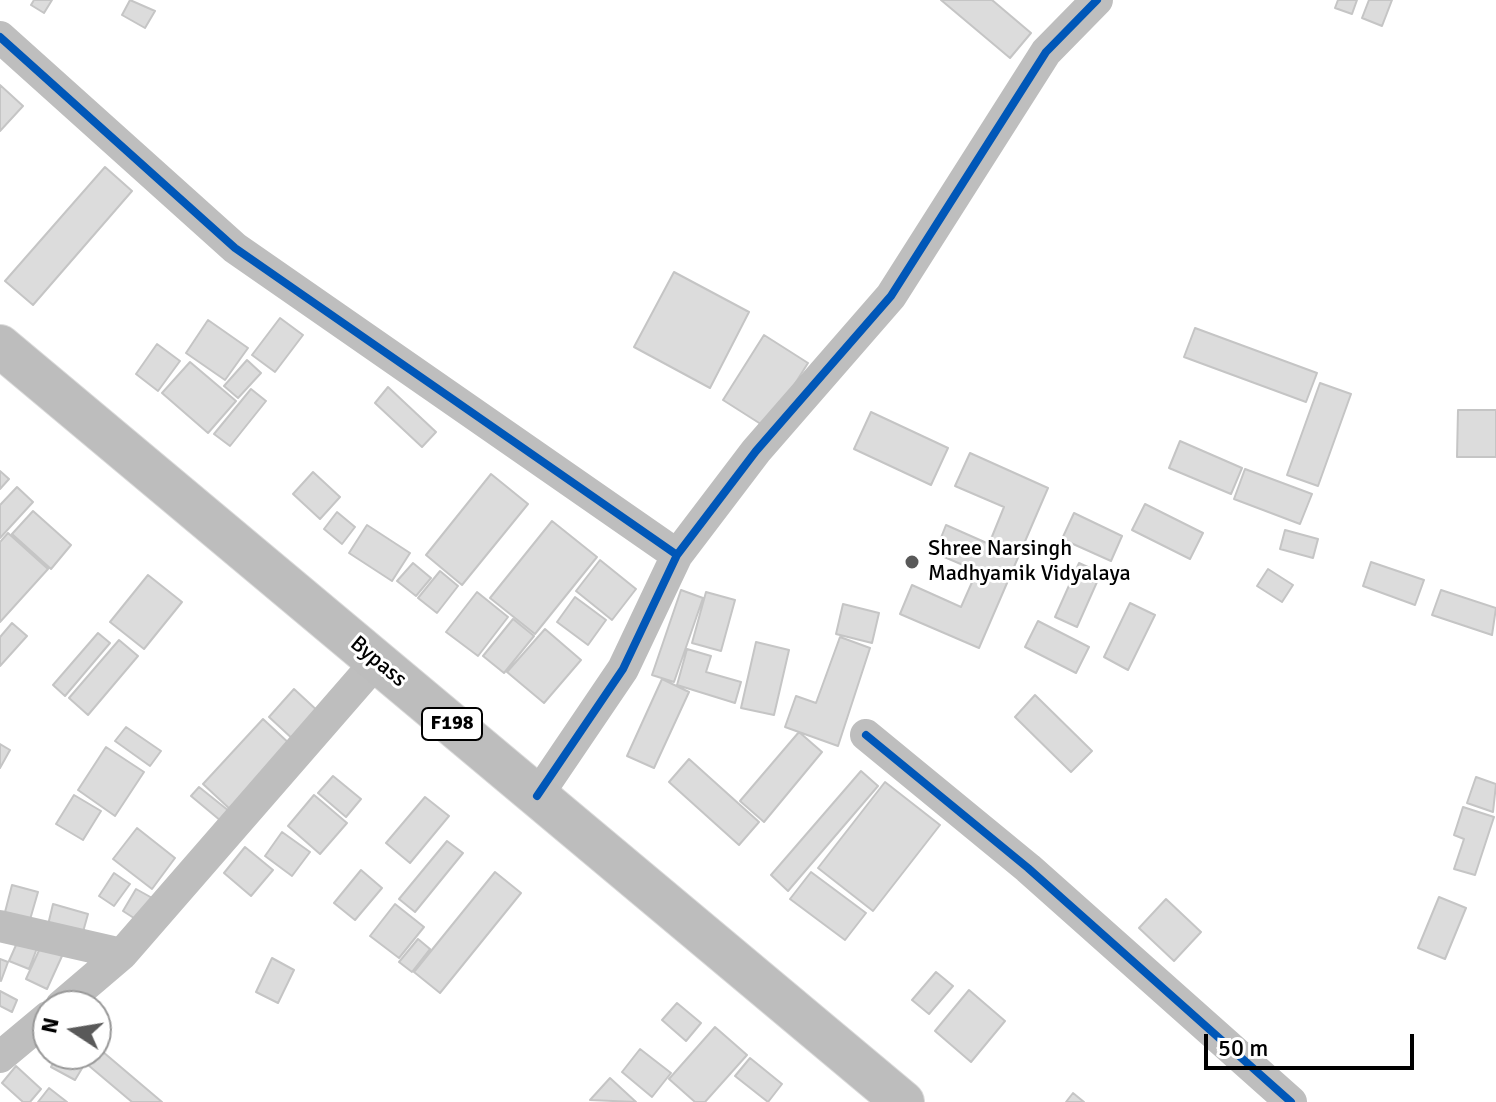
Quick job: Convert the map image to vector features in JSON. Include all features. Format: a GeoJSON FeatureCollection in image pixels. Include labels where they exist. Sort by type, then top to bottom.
{"type":"FeatureCollection","features":[{"type":"Feature","properties":{"kind":"main road","name":"Bypass"},"geometry":{"type":"LineString","coordinates":[[0,346],[903,1102]]}},
{"type":"Feature","properties":{"kind":"street"},"geometry":{"type":"LineString","coordinates":[[537,796],[623,669],[677,555],[756,451],[891,296],[1046,52],[1097,0]]}},
{"type":"Feature","properties":{"kind":"street"},"geometry":{"type":"LineString","coordinates":[[0,37],[235,248],[677,555]]}},
{"type":"Feature","properties":{"kind":"street"},"geometry":{"type":"LineString","coordinates":[[80,990],[122,954],[377,661]]}},
{"type":"Feature","properties":{"kind":"street"},"geometry":{"type":"LineString","coordinates":[[866,735],[1028,868],[1291,1102]]}},
{"type":"Feature","properties":{"kind":"street"},"geometry":{"type":"LineString","coordinates":[[0,926],[122,954]]}},
{"type":"Feature","properties":{"kind":"street"},"geometry":{"type":"LineString","coordinates":[[0,1057],[32,1030]]}},
{"type":"Feature","properties":{"kind":"building"},"geometry":{"type":"Polygon","coordinates":[[[34,0],[52,0],[44,13],[31,5],[34,0]]]}},
{"type":"Feature","properties":{"kind":"building"},"geometry":{"type":"Polygon","coordinates":[[[130,0],[155,11],[145,28],[122,15],[130,0]]]}},
{"type":"Feature","properties":{"kind":"building"},"geometry":{"type":"Polygon","coordinates":[[[941,0],[992,0],[1031,33],[1010,58],[941,0]]]}},
{"type":"Feature","properties":{"kind":"building"},"geometry":{"type":"Polygon","coordinates":[[[1338,0],[1357,0],[1352,14],[1335,8],[1338,0]]]}},
{"type":"Feature","properties":{"kind":"building"},"geometry":{"type":"Polygon","coordinates":[[[1369,0],[1392,0],[1382,26],[1362,18],[1369,0]]]}},
{"type":"Feature","properties":{"kind":"building"},"geometry":{"type":"Polygon","coordinates":[[[0,85],[23,106],[0,131],[0,85]]]}},
{"type":"Feature","properties":{"kind":"building"},"geometry":{"type":"Polygon","coordinates":[[[105,167],[132,191],[33,305],[5,281],[105,167]]]}},
{"type":"Feature","properties":{"kind":"building"},"geometry":{"type":"Polygon","coordinates":[[[674,272],[749,312],[710,388],[634,347],[674,272]]]}},
{"type":"Feature","properties":{"kind":"building"},"geometry":{"type":"Polygon","coordinates":[[[280,318],[303,335],[275,372],[252,355],[280,318]]]}},
{"type":"Feature","properties":{"kind":"building"},"geometry":{"type":"Polygon","coordinates":[[[208,320],[248,348],[225,380],[186,353],[208,320]]]}},
{"type":"Feature","properties":{"kind":"building"},"geometry":{"type":"Polygon","coordinates":[[[1195,328],[1317,373],[1306,402],[1184,357],[1195,328]]]}},
{"type":"Feature","properties":{"kind":"building"},"geometry":{"type":"Polygon","coordinates":[[[764,335],[808,363],[767,428],[723,400],[764,335]]]}},
{"type":"Feature","properties":{"kind":"building"},"geometry":{"type":"Polygon","coordinates":[[[157,344],[180,361],[158,391],[136,374],[157,344]]]}},
{"type":"Feature","properties":{"kind":"building"},"geometry":{"type":"Polygon","coordinates":[[[247,360],[261,373],[238,398],[224,386],[247,360]]]}},
{"type":"Feature","properties":{"kind":"building"},"geometry":{"type":"Polygon","coordinates":[[[190,362],[236,401],[208,433],[162,393],[190,362]]]}},
{"type":"Feature","properties":{"kind":"building"},"geometry":{"type":"Polygon","coordinates":[[[1320,383],[1351,394],[1318,486],[1287,475],[1320,383]]]}},
{"type":"Feature","properties":{"kind":"building"},"geometry":{"type":"Polygon","coordinates":[[[388,387],[436,432],[422,447],[375,403],[388,387]]]}},
{"type":"Feature","properties":{"kind":"building"},"geometry":{"type":"Polygon","coordinates":[[[251,389],[266,401],[230,446],[214,434],[251,389]]]}},
{"type":"Feature","properties":{"kind":"building"},"geometry":{"type":"Polygon","coordinates":[[[1458,410],[1496,410],[1496,457],[1457,457],[1458,410]]]}},
{"type":"Feature","properties":{"kind":"building"},"geometry":{"type":"Polygon","coordinates":[[[871,412],[948,448],[931,485],[854,449],[871,412]]]}},
{"type":"Feature","properties":{"kind":"building"},"geometry":{"type":"Polygon","coordinates":[[[1180,441],[1242,468],[1231,494],[1169,468],[1180,441]]]}},
{"type":"Feature","properties":{"kind":"building"},"geometry":{"type":"Polygon","coordinates":[[[970,453],[1048,488],[979,648],[900,614],[912,585],[961,607],[977,571],[935,553],[946,525],[989,544],[1004,507],[955,486],[970,453]]]}},
{"type":"Feature","properties":{"kind":"building"},"geometry":{"type":"Polygon","coordinates":[[[1245,469],[1312,494],[1300,524],[1234,499],[1245,469]]]}},
{"type":"Feature","properties":{"kind":"building"},"geometry":{"type":"Polygon","coordinates":[[[0,471],[9,479],[0,489],[0,471]]]}},
{"type":"Feature","properties":{"kind":"building"},"geometry":{"type":"Polygon","coordinates":[[[313,472],[340,497],[320,519],[293,494],[313,472]]]}},
{"type":"Feature","properties":{"kind":"building"},"geometry":{"type":"Polygon","coordinates":[[[491,474],[528,504],[462,585],[426,555],[491,474]]]}},
{"type":"Feature","properties":{"kind":"building"},"geometry":{"type":"Polygon","coordinates":[[[17,487],[33,502],[0,538],[0,505],[17,487]]]}},
{"type":"Feature","properties":{"kind":"building"},"geometry":{"type":"Polygon","coordinates":[[[1145,504],[1203,533],[1190,559],[1132,530],[1145,504]]]}},
{"type":"Feature","properties":{"kind":"building"},"geometry":{"type":"Polygon","coordinates":[[[33,511],[71,545],[51,569],[12,534],[33,511]]]}},
{"type":"Feature","properties":{"kind":"building"},"geometry":{"type":"Polygon","coordinates":[[[337,512],[355,527],[342,544],[324,529],[337,512]]]}},
{"type":"Feature","properties":{"kind":"building"},"geometry":{"type":"Polygon","coordinates":[[[1074,513],[1122,536],[1111,561],[1062,539],[1074,513]]]}},
{"type":"Feature","properties":{"kind":"building"},"geometry":{"type":"Polygon","coordinates":[[[552,521],[597,557],[535,634],[490,598],[552,521]]]}},
{"type":"Feature","properties":{"kind":"building"},"geometry":{"type":"Polygon","coordinates":[[[367,525],[410,553],[392,581],[349,553],[367,525]]]}},
{"type":"Feature","properties":{"kind":"building"},"geometry":{"type":"Polygon","coordinates":[[[1285,530],[1318,539],[1313,558],[1280,549],[1285,530]]]}},
{"type":"Feature","properties":{"kind":"building"},"geometry":{"type":"Polygon","coordinates":[[[8,533],[48,569],[0,622],[0,542],[8,533]]]}},
{"type":"Feature","properties":{"kind":"building"},"geometry":{"type":"Polygon","coordinates":[[[600,560],[636,589],[612,620],[576,591],[600,560]]]}},
{"type":"Feature","properties":{"kind":"building"},"geometry":{"type":"Polygon","coordinates":[[[1371,562],[1424,580],[1415,605],[1363,586],[1371,562]]]}},
{"type":"Feature","properties":{"kind":"building"},"geometry":{"type":"Polygon","coordinates":[[[413,563],[431,578],[416,596],[397,581],[413,563]]]}},
{"type":"Feature","properties":{"kind":"building"},"geometry":{"type":"Polygon","coordinates":[[[1079,563],[1101,573],[1077,627],[1055,617],[1079,563]]]}},
{"type":"Feature","properties":{"kind":"building"},"geometry":{"type":"Polygon","coordinates":[[[1268,569],[1293,585],[1282,602],[1257,586],[1268,569]]]}},
{"type":"Feature","properties":{"kind":"building"},"geometry":{"type":"Polygon","coordinates":[[[440,571],[458,586],[437,613],[418,598],[440,571]]]}},
{"type":"Feature","properties":{"kind":"building"},"geometry":{"type":"Polygon","coordinates":[[[148,575],[182,602],[144,649],[110,622],[148,575]]]}},
{"type":"Feature","properties":{"kind":"building"},"geometry":{"type":"Polygon","coordinates":[[[681,590],[703,598],[674,682],[652,675],[681,590]]]}},
{"type":"Feature","properties":{"kind":"building"},"geometry":{"type":"Polygon","coordinates":[[[1441,590],[1496,608],[1492,635],[1432,615],[1441,590]]]}},
{"type":"Feature","properties":{"kind":"building"},"geometry":{"type":"Polygon","coordinates":[[[477,592],[508,617],[478,656],[446,632],[477,592]]]}},
{"type":"Feature","properties":{"kind":"building"},"geometry":{"type":"Polygon","coordinates":[[[706,592],[735,600],[721,651],[692,643],[706,592]]]}},
{"type":"Feature","properties":{"kind":"building"},"geometry":{"type":"Polygon","coordinates":[[[575,597],[606,620],[588,645],[557,622],[575,597]]]}},
{"type":"Feature","properties":{"kind":"building"},"geometry":{"type":"Polygon","coordinates":[[[1130,603],[1155,615],[1128,670],[1104,657],[1130,603]]]}},
{"type":"Feature","properties":{"kind":"building"},"geometry":{"type":"Polygon","coordinates":[[[843,604],[879,613],[872,643],[836,634],[843,604]]]}},
{"type":"Feature","properties":{"kind":"building"},"geometry":{"type":"Polygon","coordinates":[[[513,619],[534,636],[504,673],[483,656],[513,619]]]}},
{"type":"Feature","properties":{"kind":"building"},"geometry":{"type":"Polygon","coordinates":[[[1038,621],[1089,647],[1076,673],[1025,647],[1038,621]]]}},
{"type":"Feature","properties":{"kind":"building"},"geometry":{"type":"Polygon","coordinates":[[[12,623],[27,636],[0,666],[0,637],[12,623]]]}},
{"type":"Feature","properties":{"kind":"building"},"geometry":{"type":"Polygon","coordinates":[[[545,629],[581,660],[544,703],[507,672],[545,629]]]}},
{"type":"Feature","properties":{"kind":"building"},"geometry":{"type":"Polygon","coordinates":[[[98,633],[110,643],[65,696],[53,685],[98,633]]]}},
{"type":"Feature","properties":{"kind":"building"},"geometry":{"type":"Polygon","coordinates":[[[840,637],[870,648],[838,746],[785,727],[796,696],[816,703],[840,637]]]}},
{"type":"Feature","properties":{"kind":"building"},"geometry":{"type":"Polygon","coordinates":[[[119,640],[138,656],[88,715],[69,698],[119,640]]]}},
{"type":"Feature","properties":{"kind":"building"},"geometry":{"type":"Polygon","coordinates":[[[756,642],[789,650],[774,715],[741,708],[756,642]]]}},
{"type":"Feature","properties":{"kind":"building"},"geometry":{"type":"Polygon","coordinates":[[[687,649],[711,656],[706,672],[741,682],[735,703],[677,685],[687,649]]]}},
{"type":"Feature","properties":{"kind":"building"},"geometry":{"type":"Polygon","coordinates":[[[662,679],[689,692],[654,768],[627,756],[662,679]]]}},
{"type":"Feature","properties":{"kind":"building"},"geometry":{"type":"Polygon","coordinates":[[[294,689],[321,714],[296,742],[269,717],[294,689]]]}},
{"type":"Feature","properties":{"kind":"building"},"geometry":{"type":"Polygon","coordinates":[[[1035,695],[1092,751],[1071,772],[1015,717],[1035,695]]]}},
{"type":"Feature","properties":{"kind":"building"},"geometry":{"type":"Polygon","coordinates":[[[263,719],[292,746],[232,811],[203,784],[263,719]]]}},
{"type":"Feature","properties":{"kind":"building"},"geometry":{"type":"Polygon","coordinates":[[[126,727],[161,751],[150,766],[115,741],[126,727]]]}},
{"type":"Feature","properties":{"kind":"building"},"geometry":{"type":"Polygon","coordinates":[[[799,732],[822,752],[764,822],[740,801],[799,732]]]}},
{"type":"Feature","properties":{"kind":"building"},"geometry":{"type":"Polygon","coordinates":[[[0,744],[10,750],[0,768],[0,744]]]}},
{"type":"Feature","properties":{"kind":"building"},"geometry":{"type":"Polygon","coordinates":[[[106,747],[144,772],[115,816],[78,790],[106,747]]]}},
{"type":"Feature","properties":{"kind":"building"},"geometry":{"type":"Polygon","coordinates":[[[689,759],[759,822],[739,845],[669,782],[689,759]]]}},
{"type":"Feature","properties":{"kind":"building"},"geometry":{"type":"Polygon","coordinates":[[[861,771],[878,786],[788,891],[771,875],[861,771]]]}},
{"type":"Feature","properties":{"kind":"building"},"geometry":{"type":"Polygon","coordinates":[[[333,776],[361,799],[346,817],[318,793],[333,776]]]}},
{"type":"Feature","properties":{"kind":"building"},"geometry":{"type":"Polygon","coordinates":[[[1476,777],[1496,784],[1493,812],[1467,803],[1476,777]]]}},
{"type":"Feature","properties":{"kind":"building"},"geometry":{"type":"Polygon","coordinates":[[[885,782],[940,825],[873,911],[818,868],[885,782]]]}},
{"type":"Feature","properties":{"kind":"building"},"geometry":{"type":"Polygon","coordinates":[[[199,787],[229,811],[221,821],[191,796],[199,787]]]}},
{"type":"Feature","properties":{"kind":"building"},"geometry":{"type":"Polygon","coordinates":[[[74,795],[101,811],[83,840],[56,824],[74,795]]]}},
{"type":"Feature","properties":{"kind":"building"},"geometry":{"type":"Polygon","coordinates":[[[314,795],[347,823],[320,854],[288,826],[314,795]]]}},
{"type":"Feature","properties":{"kind":"building"},"geometry":{"type":"Polygon","coordinates":[[[425,797],[449,816],[410,863],[386,843],[425,797]]]}},
{"type":"Feature","properties":{"kind":"building"},"geometry":{"type":"Polygon","coordinates":[[[1463,807],[1494,817],[1475,875],[1454,869],[1464,839],[1454,835],[1463,807]]]}},
{"type":"Feature","properties":{"kind":"building"},"geometry":{"type":"Polygon","coordinates":[[[137,828],[175,858],[152,889],[113,859],[137,828]]]}},
{"type":"Feature","properties":{"kind":"building"},"geometry":{"type":"Polygon","coordinates":[[[282,832],[310,852],[292,876],[265,856],[282,832]]]}},
{"type":"Feature","properties":{"kind":"building"},"geometry":{"type":"Polygon","coordinates":[[[447,841],[463,853],[415,912],[399,899],[447,841]]]}},
{"type":"Feature","properties":{"kind":"building"},"geometry":{"type":"Polygon","coordinates":[[[245,847],[273,870],[251,896],[224,873],[245,847]]]}},
{"type":"Feature","properties":{"kind":"building"},"geometry":{"type":"Polygon","coordinates":[[[361,870],[382,888],[355,920],[334,903],[361,870]]]}},
{"type":"Feature","properties":{"kind":"building"},"geometry":{"type":"Polygon","coordinates":[[[495,872],[521,893],[440,993],[414,972],[495,872]]]}},
{"type":"Feature","properties":{"kind":"building"},"geometry":{"type":"Polygon","coordinates":[[[811,872],[866,913],[845,940],[790,899],[811,872]]]}},
{"type":"Feature","properties":{"kind":"building"},"geometry":{"type":"Polygon","coordinates":[[[114,873],[130,884],[114,906],[99,896],[114,873]]]}},
{"type":"Feature","properties":{"kind":"building"},"geometry":{"type":"Polygon","coordinates":[[[12,885],[38,892],[29,923],[4,916],[12,885]]]}},
{"type":"Feature","properties":{"kind":"building"},"geometry":{"type":"Polygon","coordinates":[[[136,889],[154,899],[140,922],[123,911],[136,889]]]}},
{"type":"Feature","properties":{"kind":"building"},"geometry":{"type":"Polygon","coordinates":[[[1439,897],[1466,908],[1445,959],[1418,948],[1439,897]]]}},
{"type":"Feature","properties":{"kind":"building"},"geometry":{"type":"Polygon","coordinates":[[[1166,899],[1201,932],[1174,961],[1139,928],[1166,899]]]}},
{"type":"Feature","properties":{"kind":"building"},"geometry":{"type":"Polygon","coordinates":[[[53,904],[88,914],[81,939],[47,929],[53,904]]]}},
{"type":"Feature","properties":{"kind":"building"},"geometry":{"type":"Polygon","coordinates":[[[395,904],[424,927],[399,958],[370,936],[395,904]]]}},
{"type":"Feature","properties":{"kind":"building"},"geometry":{"type":"Polygon","coordinates":[[[20,936],[39,943],[29,969],[9,961],[20,936]]]}},
{"type":"Feature","properties":{"kind":"building"},"geometry":{"type":"Polygon","coordinates":[[[418,939],[430,949],[412,972],[399,962],[418,939]]]}},
{"type":"Feature","properties":{"kind":"building"},"geometry":{"type":"Polygon","coordinates":[[[41,946],[62,956],[47,989],[26,979],[41,946]]]}},
{"type":"Feature","properties":{"kind":"building"},"geometry":{"type":"Polygon","coordinates":[[[272,958],[294,970],[278,1003],[256,992],[272,958]]]}},
{"type":"Feature","properties":{"kind":"building"},"geometry":{"type":"Polygon","coordinates":[[[0,959],[8,962],[1,981],[0,980],[0,959]]]}},
{"type":"Feature","properties":{"kind":"building"},"geometry":{"type":"Polygon","coordinates":[[[936,972],[953,986],[929,1014],[912,1000],[936,972]]]}},
{"type":"Feature","properties":{"kind":"building"},"geometry":{"type":"Polygon","coordinates":[[[969,990],[1005,1021],[971,1062],[935,1031],[969,990]]]}},
{"type":"Feature","properties":{"kind":"building"},"geometry":{"type":"Polygon","coordinates":[[[0,991],[17,1000],[12,1012],[0,1006],[0,991]]]}},
{"type":"Feature","properties":{"kind":"building"},"geometry":{"type":"Polygon","coordinates":[[[677,1003],[701,1023],[686,1041],[662,1020],[677,1003]]]}},
{"type":"Feature","properties":{"kind":"building"},"geometry":{"type":"Polygon","coordinates":[[[715,1027],[747,1055],[705,1102],[695,1102],[669,1079],[715,1027]]]}},
{"type":"Feature","properties":{"kind":"building"},"geometry":{"type":"Polygon","coordinates":[[[640,1049],[671,1073],[652,1097],[622,1072],[640,1049]]]}},
{"type":"Feature","properties":{"kind":"building"},"geometry":{"type":"Polygon","coordinates":[[[750,1058],[782,1084],[768,1102],[735,1076],[750,1058]]]}},
{"type":"Feature","properties":{"kind":"building"},"geometry":{"type":"Polygon","coordinates":[[[112,1060],[162,1102],[132,1102],[94,1070],[112,1070],[112,1060]]]}},
{"type":"Feature","properties":{"kind":"building"},"geometry":{"type":"Polygon","coordinates":[[[16,1066],[41,1089],[30,1102],[23,1102],[2,1083],[16,1066]]]}},
{"type":"Feature","properties":{"kind":"building"},"geometry":{"type":"Polygon","coordinates":[[[57,1070],[81,1070],[75,1080],[57,1070]]]}},
{"type":"Feature","properties":{"kind":"building"},"geometry":{"type":"Polygon","coordinates":[[[610,1078],[636,1102],[590,1100],[610,1078]]]}},
{"type":"Feature","properties":{"kind":"building"},"geometry":{"type":"Polygon","coordinates":[[[49,1088],[67,1102],[38,1102],[49,1088]]]}},
{"type":"Feature","properties":{"kind":"building"},"geometry":{"type":"Polygon","coordinates":[[[1073,1093],[1084,1102],[1066,1102],[1073,1093]]]}},
{"type":"Feature","properties":{"kind":"cycle path"},"geometry":{"type":"LineString","coordinates":[[537,796],[623,669],[677,555],[756,451],[891,296],[1046,52],[1097,0]]}},
{"type":"Feature","properties":{"kind":"cycle path"},"geometry":{"type":"LineString","coordinates":[[0,37],[235,248],[677,555]]}},
{"type":"Feature","properties":{"kind":"cycle path"},"geometry":{"type":"LineString","coordinates":[[866,735],[1028,868],[1291,1102]]}},
{"type":"Feature","properties":{"kind":"place","name":"Shree Narsingh Madhyamik Vidyalaya"},"geometry":{"type":"Point","coordinates":[912,562]}}]}
